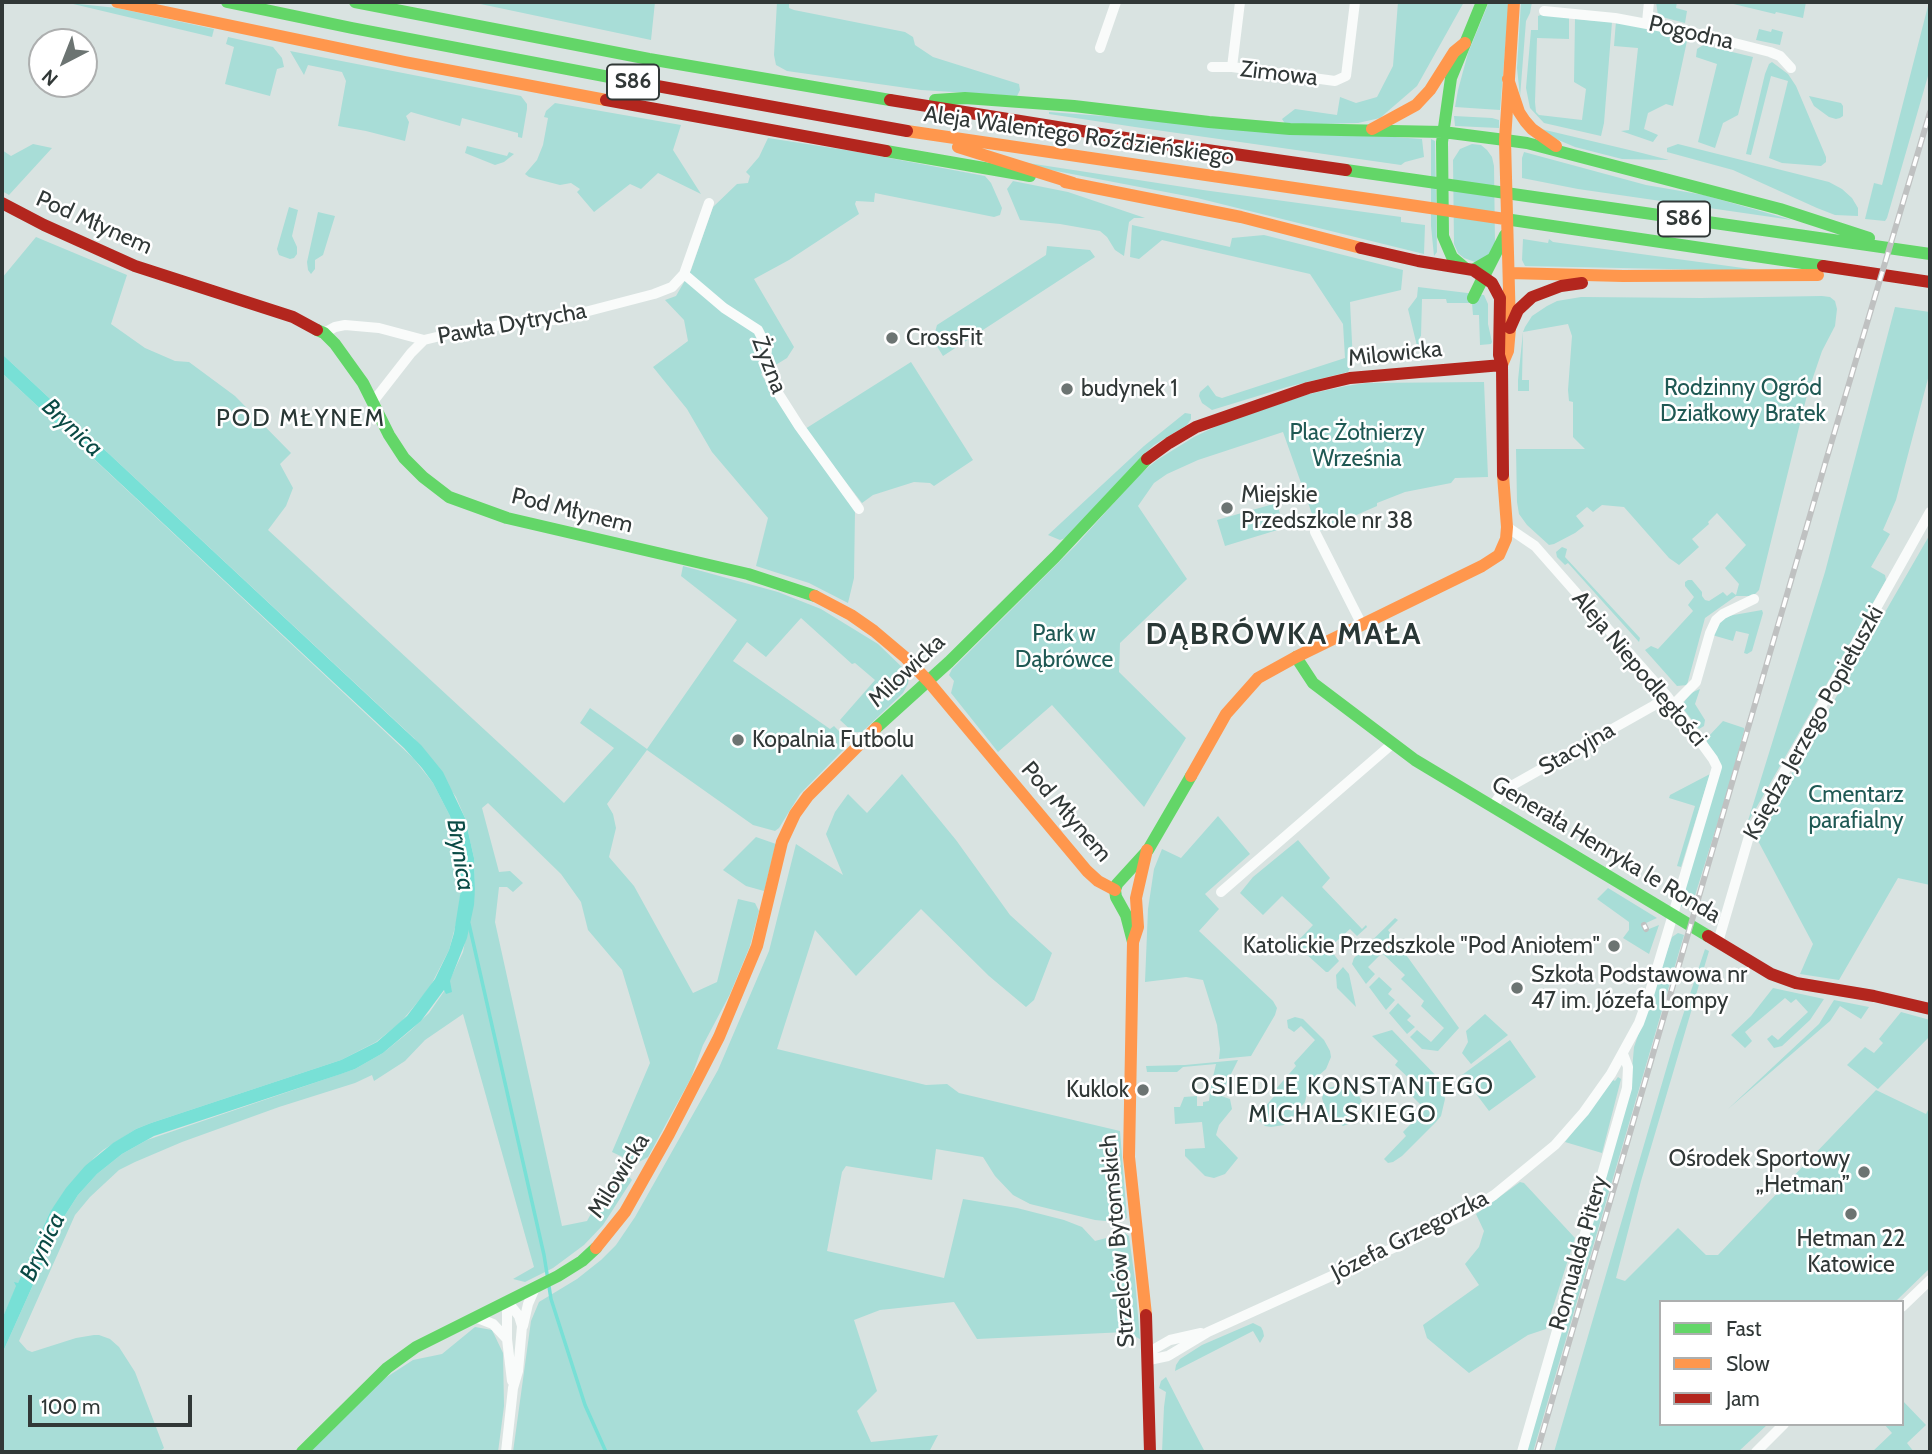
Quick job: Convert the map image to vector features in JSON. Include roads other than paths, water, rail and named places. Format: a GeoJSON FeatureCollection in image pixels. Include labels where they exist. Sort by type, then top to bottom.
{"type":"FeatureCollection","features":[{"type":"Feature","properties":{"kind":"main road","name":"Aleja Walentego Roździeńskiego"},"geometry":{"type":"LineString","coordinates":[[117,2],[544,89],[1142,196],[1241,217],[1418,261],[1509,273],[1623,276]]}},
{"type":"Feature","properties":{"kind":"main road","name":"Aleja Walentego Roździeńskiego"},"geometry":{"type":"LineString","coordinates":[[227,2],[585,73],[915,132],[1543,226],[1821,271],[1857,272],[1930,282]]}},
{"type":"Feature","properties":{"kind":"main road"},"geometry":{"type":"LineString","coordinates":[[1148,850],[1219,724],[1233,704],[1258,678],[1492,560],[1499,555],[1503,547],[1507,527],[1503,483],[1499,293],[1492,283],[1452,257],[1443,236],[1443,132],[1446,104],[1451,78],[1482,2]]}},
{"type":"Feature","properties":{"kind":"main road"},"geometry":{"type":"LineString","coordinates":[[1510,328],[1505,140],[1514,2]]}},
{"type":"Feature","properties":{"kind":"main road","name":"Aleja Walentego Roździeńskiego"},"geometry":{"type":"LineString","coordinates":[[361,3],[649,60],[1144,141],[1930,254]]}},
{"type":"Feature","properties":{"kind":"main road"},"geometry":{"type":"LineString","coordinates":[[1367,131],[1416,105],[1430,90],[1454,51],[1465,43]]}},
{"type":"Feature","properties":{"kind":"main road"},"geometry":{"type":"LineString","coordinates":[[1508,79],[1519,112],[1525,121],[1564,153]]}},
{"type":"Feature","properties":{"kind":"main road"},"geometry":{"type":"LineString","coordinates":[[897,101],[965,98],[1074,106],[1290,130],[1443,132],[1505,140],[1780,209],[1908,251]]}},
{"type":"Feature","properties":{"kind":"main road"},"geometry":{"type":"LineString","coordinates":[[915,132],[1073,183]]}},
{"type":"Feature","properties":{"kind":"main road","name":"Pod Młynem"},"geometry":{"type":"LineString","coordinates":[[2,203],[135,266],[293,317],[324,333],[348,360],[363,383],[389,435],[404,458],[449,497],[507,518],[748,573],[815,596],[851,615],[906,658],[928,681],[1098,881],[1118,891],[1148,850]]}},
{"type":"Feature","properties":{"kind":"main road"},"geometry":{"type":"LineString","coordinates":[[1469,269],[1492,259],[1473,298],[1503,243],[1506,231]]}},
{"type":"Feature","properties":{"kind":"main road"},"geometry":{"type":"LineString","coordinates":[[1502,365],[1513,317],[1518,310],[1538,293],[1561,286],[1623,276],[1821,271]]}},
{"type":"Feature","properties":{"kind":"main road","name":"Milowicka"},"geometry":{"type":"LineString","coordinates":[[302,1452],[387,1368],[416,1347],[558,1276],[592,1252],[614,1227],[644,1180],[693,1089],[740,990],[757,946],[778,855],[795,814],[831,772],[1055,557],[1146,460],[1180,435],[1205,423],[1308,388],[1350,378],[1502,365]]}},
{"type":"Feature","properties":{"kind":"main road","name":"Generała Henryka le Ronda"},"geometry":{"type":"LineString","coordinates":[[1297,657],[1314,683],[1392,744],[1438,775],[1771,974],[1783,980],[1930,1009]]}},
{"type":"Feature","properties":{"kind":"main road","name":"Pod Młynem"},"geometry":{"type":"LineString","coordinates":[[1137,893],[1148,850]]}},
{"type":"Feature","properties":{"kind":"main road"},"geometry":{"type":"LineString","coordinates":[[1131,881],[1137,893],[1127,903],[1118,891],[1131,881]]}},
{"type":"Feature","properties":{"kind":"main road","name":"Strzelców Bytomskich"},"geometry":{"type":"LineString","coordinates":[[1118,891],[1133,942],[1129,1157],[1148,1331],[1150,1452]]}},
{"type":"Feature","properties":{"kind":"main road","name":"Strzelców Bytomskich"},"geometry":{"type":"LineString","coordinates":[[1133,942],[1138,927],[1137,893]]}},
{"type":"Feature","properties":{"kind":"street"},"geometry":{"type":"LineString","coordinates":[[1100,48],[1116,2]]}},
{"type":"Feature","properties":{"kind":"street"},"geometry":{"type":"LineString","coordinates":[[1231,67],[1240,2]]}},
{"type":"Feature","properties":{"kind":"street","name":"Zimowa"},"geometry":{"type":"LineString","coordinates":[[1212,67],[1231,67],[1335,81],[1346,76],[1355,2]]}},
{"type":"Feature","properties":{"kind":"street"},"geometry":{"type":"LineString","coordinates":[[1647,22],[1649,2]]}},
{"type":"Feature","properties":{"kind":"street","name":"Pogodna"},"geometry":{"type":"LineString","coordinates":[[1544,11],[1647,22],[1770,52],[1780,56],[1791,68]]}},
{"type":"Feature","properties":{"kind":"street"},"geometry":{"type":"LineString","coordinates":[[684,274],[709,203]]}},
{"type":"Feature","properties":{"kind":"street","name":"Pawła Dytrycha"},"geometry":{"type":"LineString","coordinates":[[324,333],[345,325],[379,328],[424,340],[508,324],[554,320],[672,287],[684,274]]}},
{"type":"Feature","properties":{"kind":"street","name":"Żyzna"},"geometry":{"type":"LineString","coordinates":[[684,274],[724,307],[758,330],[767,348],[766,362],[771,382],[859,509]]}},
{"type":"Feature","properties":{"kind":"street","name":"Pawła Dytrycha"},"geometry":{"type":"LineString","coordinates":[[372,403],[424,340]]}},
{"type":"Feature","properties":{"kind":"street","name":"Księdza Jerzego Popiełuszki"},"geometry":{"type":"LineString","coordinates":[[1718,942],[1750,833],[1930,516]]}},
{"type":"Feature","properties":{"kind":"street","name":"Aleja Niepodległości"},"geometry":{"type":"LineString","coordinates":[[1507,527],[1535,546],[1667,695],[1717,767],[1673,915]]}},
{"type":"Feature","properties":{"kind":"street"},"geometry":{"type":"LineString","coordinates":[[1315,532],[1362,625]]}},
{"type":"Feature","properties":{"kind":"street"},"geometry":{"type":"LineString","coordinates":[[1674,704],[1696,682],[1716,620],[1754,599]]}},
{"type":"Feature","properties":{"kind":"street","name":"Stacyjna"},"geometry":{"type":"LineString","coordinates":[[1492,807],[1504,790],[1653,706],[1667,695]]}},
{"type":"Feature","properties":{"kind":"street"},"geometry":{"type":"LineString","coordinates":[[1221,892],[1392,744]]}},
{"type":"Feature","properties":{"kind":"street","name":"Józefa Grzegorzka"},"geometry":{"type":"LineString","coordinates":[[1149,1356],[1168,1356],[1208,1332],[1465,1214],[1522,1174],[1555,1145],[1599,1091],[1623,1054],[1646,1004],[1673,915]]}},
{"type":"Feature","properties":{"kind":"street","name":"Romualda Pitery"},"geometry":{"type":"LineString","coordinates":[[1522,1452],[1626,1088],[1628,1067],[1623,1054]]}},
{"type":"Feature","properties":{"kind":"street"},"geometry":{"type":"LineString","coordinates":[[1904,1305],[1930,1280]]}},
{"type":"Feature","properties":{"kind":"street"},"geometry":{"type":"LineString","coordinates":[[506,1452],[522,1326],[536,1287]]}},
{"type":"Feature","properties":{"kind":"street"},"geometry":{"type":"LineString","coordinates":[[507,1301],[519,1316],[522,1326]]}},
{"type":"Feature","properties":{"kind":"street"},"geometry":{"type":"LineString","coordinates":[[507,1301],[513,1388]]}},
{"type":"Feature","properties":{"kind":"street"},"geometry":{"type":"LineString","coordinates":[[475,1317],[493,1324],[508,1339]]}},
{"type":"Feature","properties":{"kind":"street"},"geometry":{"type":"LineString","coordinates":[[1148,1331],[1161,1339],[1170,1340]]}},
{"type":"Feature","properties":{"kind":"street","name":"Józefa Grzegorzka"},"geometry":{"type":"LineString","coordinates":[[1149,1356],[1170,1340],[1208,1332]]}},
{"type":"Feature","properties":{"kind":"street"},"geometry":{"type":"LineString","coordinates":[[1756,1452],[1782,1426]]}},
{"type":"Feature","properties":{"kind":"water","name":"Brynica"},"geometry":{"type":"Polygon","coordinates":[[[2,354],[421,745],[443,772],[465,818],[474,858],[475,889],[467,938],[450,981],[452,992],[446,994],[444,990],[421,1021],[383,1053],[355,1069],[154,1136],[122,1154],[97,1174],[78,1195],[62,1220],[2,1354],[2,1319],[16,1286],[14,1282],[18,1283],[50,1212],[85,1166],[113,1143],[136,1129],[341,1060],[377,1042],[407,1016],[435,979],[454,933],[461,889],[460,863],[450,816],[422,768],[404,748],[2,373],[2,354]]]}},
{"type":"Feature","properties":{"kind":"waterway"},"geometry":{"type":"LineString","coordinates":[[469,924],[544,1255],[551,1299],[585,1405],[606,1452]]}},
{"type":"Feature","properties":{"kind":"railway"},"geometry":{"type":"LineString","coordinates":[[1537,1452],[1930,112]]}},
{"type":"Feature","properties":{"kind":"railway"},"geometry":{"type":"LineString","coordinates":[[1644,925],[1646,929]]}},
{"type":"Feature","properties":{"kind":"place","name":"CrossFit"},"geometry":{"type":"Point","coordinates":[892,338]}},
{"type":"Feature","properties":{"kind":"place","name":"budynek 1"},"geometry":{"type":"Point","coordinates":[1067,389]}},
{"type":"Feature","properties":{"kind":"place","name":"Miejskie Przedszkole nr 38"},"geometry":{"type":"Point","coordinates":[1227,508]}},
{"type":"Feature","properties":{"kind":"place","name":"Kopalnia Futbolu"},"geometry":{"type":"Point","coordinates":[738,740]}},
{"type":"Feature","properties":{"kind":"place","name":"Katolickie Przedszkole \"Pod Aniołem\""},"geometry":{"type":"Point","coordinates":[1614,946]}},
{"type":"Feature","properties":{"kind":"place","name":"Szkoła Podstawowa nr 47 im. Józefa Lompy"},"geometry":{"type":"Point","coordinates":[1517,988]}},
{"type":"Feature","properties":{"kind":"place","name":"Kuklok"},"geometry":{"type":"Point","coordinates":[1143,1090]}},
{"type":"Feature","properties":{"kind":"place","name":"Ośrodek Sportowy „Hetman”"},"geometry":{"type":"Point","coordinates":[1864,1172]}},
{"type":"Feature","properties":{"kind":"place","name":"Hetman 22 Katowice"},"geometry":{"type":"Point","coordinates":[1851,1214]}},
{"type":"Feature","properties":{"kind":"district","name":"POD MŁYNEM"},"geometry":{"type":"Point","coordinates":[301,419]}},
{"type":"Feature","properties":{"kind":"district","name":"DĄBRÓWKA MAŁA"},"geometry":{"type":"Point","coordinates":[1284,635]}},
{"type":"Feature","properties":{"kind":"district","name":"OSIEDLE KONSTANTEGO MICHALSKIEGO"},"geometry":{"type":"Point","coordinates":[1343,1101]}},
{"type":"Feature","properties":{"kind":"park label","name":"Rodzinny Ogród Działkowy Bratek"},"geometry":{"type":"Point","coordinates":[1743,401]}},
{"type":"Feature","properties":{"kind":"park label","name":"Plac Żołnierzy Września"},"geometry":{"type":"Point","coordinates":[1357,446]}},
{"type":"Feature","properties":{"kind":"park label","name":"Park w Dąbrówce"},"geometry":{"type":"Point","coordinates":[1064,647]}},
{"type":"Feature","properties":{"kind":"park label","name":"Cmentarz parafialny"},"geometry":{"type":"Point","coordinates":[1856,808]}}]}
